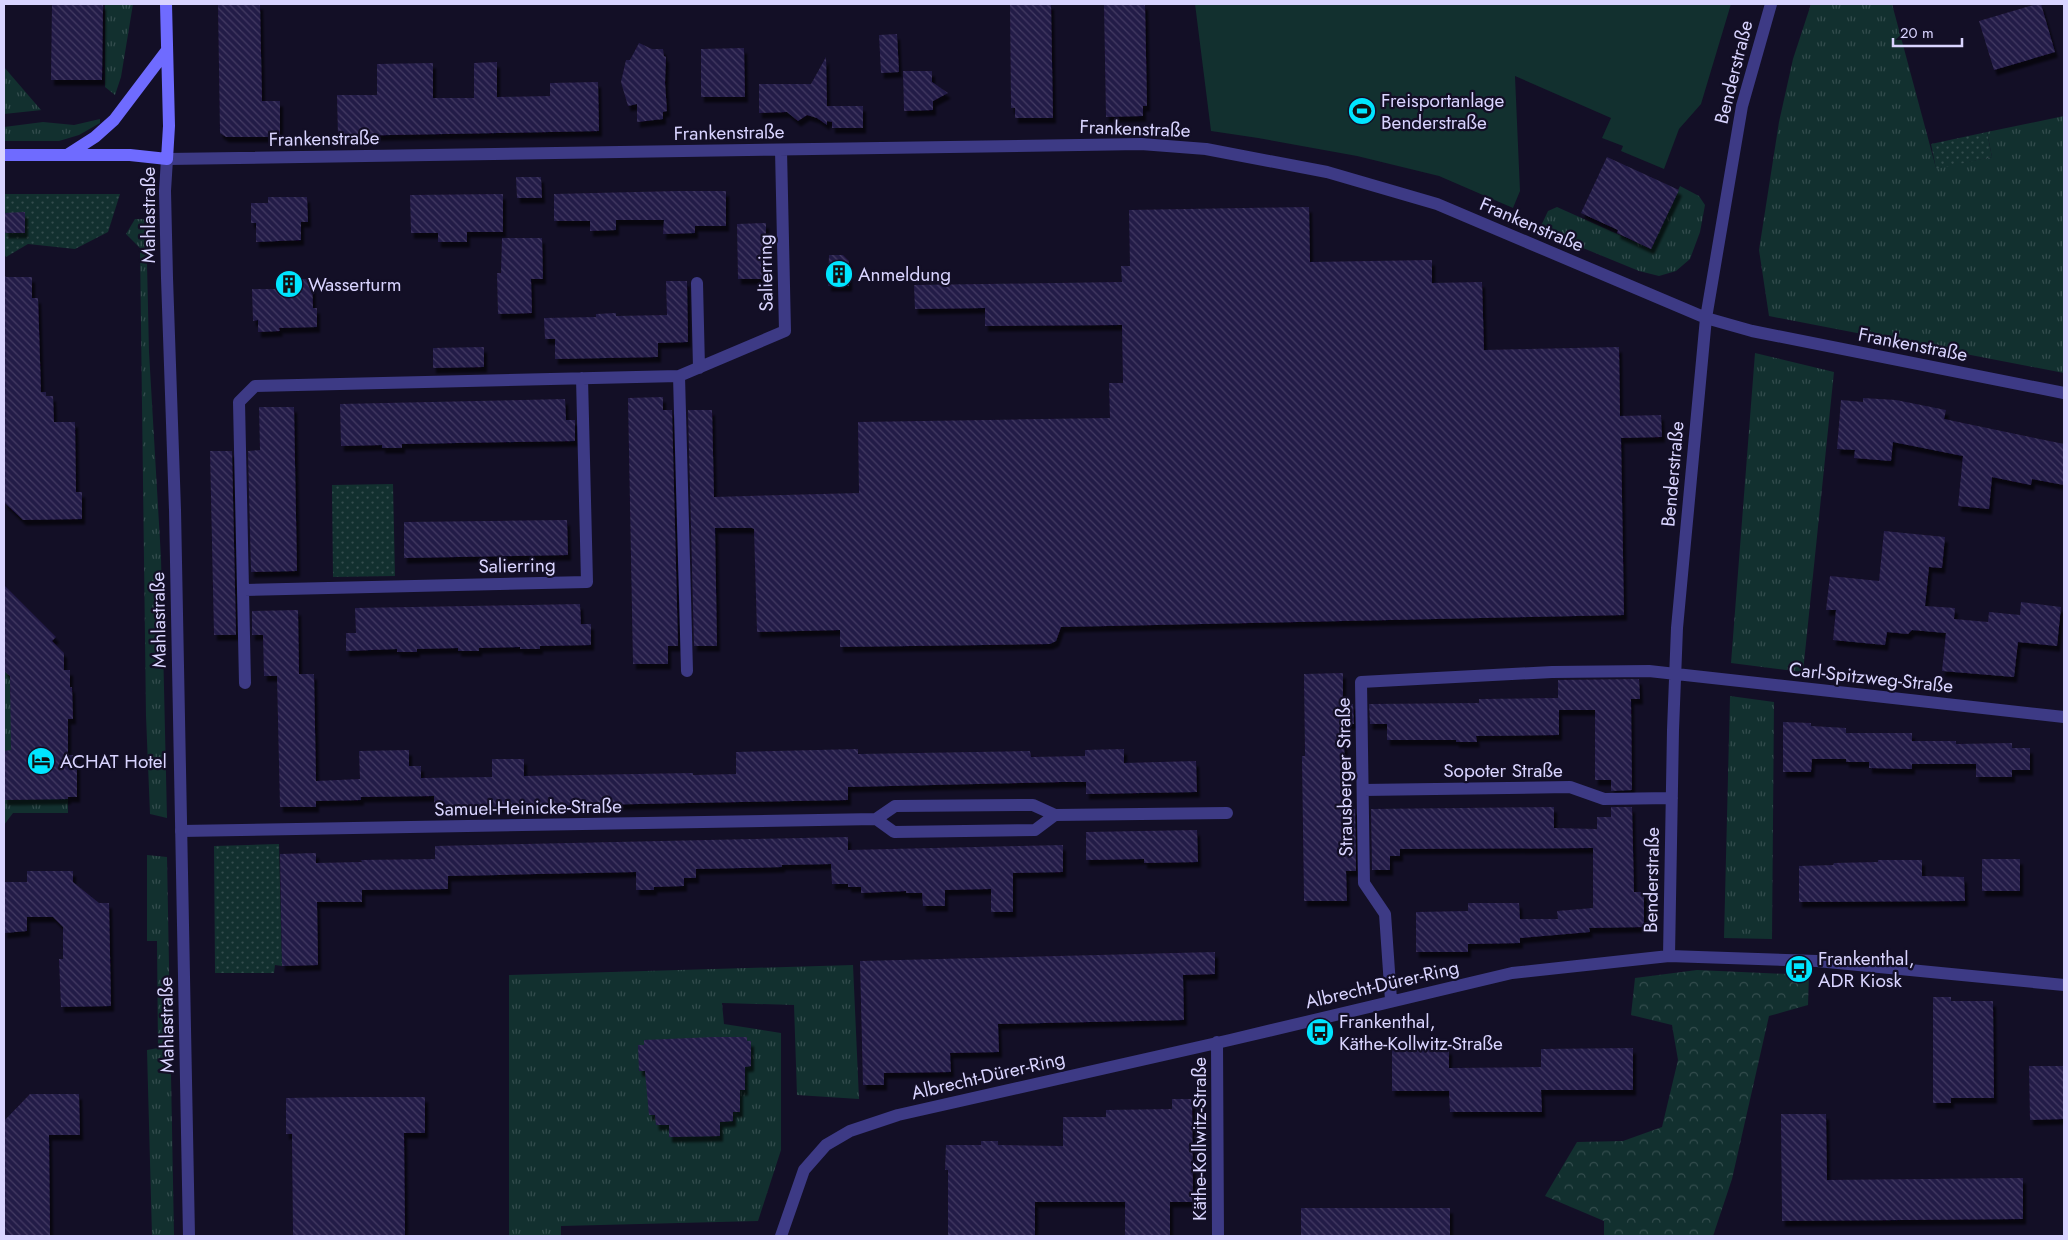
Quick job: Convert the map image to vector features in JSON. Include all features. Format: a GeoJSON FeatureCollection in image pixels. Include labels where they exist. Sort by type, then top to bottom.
{"type":"FeatureCollection","features":[{"type":"Feature","properties":{"kind":"main road","name":"Mahlastraße"},"geometry":{"type":"LineString","coordinates":[[166,4],[170,126],[166,160]]}},
{"type":"Feature","properties":{"kind":"main road"},"geometry":{"type":"LineString","coordinates":[[67,155],[95,138],[114,120],[167,50]]}},
{"type":"Feature","properties":{"kind":"main road"},"geometry":{"type":"LineString","coordinates":[[4,155],[130,155],[166,160]]}},
{"type":"Feature","properties":{"kind":"street","name":"Benderstraße"},"geometry":{"type":"LineString","coordinates":[[1669,956],[1675,673],[1680,596],[1706,318],[1742,106],[1771,4]]}},
{"type":"Feature","properties":{"kind":"street","name":"Frankenstraße"},"geometry":{"type":"LineString","coordinates":[[166,160],[1140,144],[1206,149],[1327,172],[1437,204],[1706,318],[1752,331],[2064,393]]}},
{"type":"Feature","properties":{"kind":"street","name":"Salierring"},"geometry":{"type":"LineString","coordinates":[[245,683],[239,402],[255,386],[679,376],[785,331],[781,150]]}},
{"type":"Feature","properties":{"kind":"street","name":"Mahlastraße"},"geometry":{"type":"LineString","coordinates":[[166,160],[166,278],[175,510],[189,1236]]}},
{"type":"Feature","properties":{"kind":"street"},"geometry":{"type":"LineString","coordinates":[[697,283],[699,368]]}},
{"type":"Feature","properties":{"kind":"street"},"geometry":{"type":"LineString","coordinates":[[679,376],[687,671]]}},
{"type":"Feature","properties":{"kind":"street","name":"Salierring"},"geometry":{"type":"LineString","coordinates":[[244,590],[587,582],[582,378]]}},
{"type":"Feature","properties":{"kind":"street","name":"Strausberger Straße"},"geometry":{"type":"LineString","coordinates":[[1391,1000],[1385,914],[1364,883],[1361,682],[1552,672],[1649,671],[1675,673]]}},
{"type":"Feature","properties":{"kind":"street","name":"Carl-Spitzweg-Straße"},"geometry":{"type":"LineString","coordinates":[[1675,673],[2064,716]]}},
{"type":"Feature","properties":{"kind":"street","name":"Sopoter Straße"},"geometry":{"type":"LineString","coordinates":[[1363,790],[1570,787],[1604,799],[1672,798]]}},
{"type":"Feature","properties":{"kind":"street"},"geometry":{"type":"LineString","coordinates":[[1055,815],[1034,830],[894,832],[876,820],[895,806],[1033,805],[1055,815],[1228,813]]}},
{"type":"Feature","properties":{"kind":"street","name":"Samuel-Heinicke-Straße"},"geometry":{"type":"LineString","coordinates":[[181,831],[876,820]]}},
{"type":"Feature","properties":{"kind":"street","name":"Albrecht-Dürer-Ring"},"geometry":{"type":"LineString","coordinates":[[781,1236],[804,1170],[826,1145],[850,1131],[898,1115],[1512,973],[1669,956],[1817,961],[2064,985]]}},
{"type":"Feature","properties":{"kind":"street","name":"Käthe-Kollwitz-Straße"},"geometry":{"type":"LineString","coordinates":[[1217,1042],[1218,1236]]}},
{"type":"Feature","properties":{"kind":"green space"},"geometry":{"type":"Polygon","coordinates":[[[105,4],[133,4],[121,77],[115,95],[105,87],[105,4]]]}},
{"type":"Feature","properties":{"kind":"green space","name":"Freisportanlage Benderstraße"},"geometry":{"type":"Polygon","coordinates":[[[1195,4],[1731,4],[1701,104],[1679,129],[1664,169],[1621,151],[1623,146],[1602,138],[1611,118],[1515,76],[1520,191],[1513,208],[1439,176],[1357,156],[1211,131],[1195,4]]]}},
{"type":"Feature","properties":{"kind":"green space"},"geometry":{"type":"Polygon","coordinates":[[[1811,4],[1892,4],[1936,168],[1992,157],[1987,132],[2064,116],[2064,373],[1769,316],[1759,250],[1779,122],[1793,59],[1811,4]]]}},
{"type":"Feature","properties":{"kind":"green space"},"geometry":{"type":"Polygon","coordinates":[[[4,67],[41,110],[42,110],[4,114],[4,67]]]}},
{"type":"Feature","properties":{"kind":"green space"},"geometry":{"type":"Polygon","coordinates":[[[100,119],[100,123],[79,135],[59,141],[4,141],[4,127],[43,122],[74,125],[100,119]]]}},
{"type":"Feature","properties":{"kind":"green space"},"geometry":{"type":"Polygon","coordinates":[[[1987,132],[1992,157],[1936,169],[1931,144],[1987,132]]]}},
{"type":"Feature","properties":{"kind":"green space"},"geometry":{"type":"Polygon","coordinates":[[[1680,186],[1699,196],[1705,205],[1700,232],[1690,259],[1676,271],[1659,276],[1639,271],[1539,230],[1548,211],[1557,207],[1651,249],[1680,186]]]}},
{"type":"Feature","properties":{"kind":"green space"},"geometry":{"type":"Polygon","coordinates":[[[4,194],[120,194],[108,232],[75,249],[28,244],[6,257],[4,254],[4,194]]]}},
{"type":"Feature","properties":{"kind":"green space"},"geometry":{"type":"Polygon","coordinates":[[[135,219],[146,219],[149,352],[161,558],[167,818],[150,814],[146,716],[140,248],[126,234],[135,219]]]}},
{"type":"Feature","properties":{"kind":"green space"},"geometry":{"type":"Polygon","coordinates":[[[1755,353],[1834,372],[1803,672],[1731,663],[1755,353]]]}},
{"type":"Feature","properties":{"kind":"green space"},"geometry":{"type":"Polygon","coordinates":[[[393,484],[395,576],[333,577],[332,485],[393,484]]]}},
{"type":"Feature","properties":{"kind":"green space"},"geometry":{"type":"Polygon","coordinates":[[[4,671],[10,676],[10,695],[19,750],[4,751],[4,671]]]}},
{"type":"Feature","properties":{"kind":"green space"},"geometry":{"type":"Polygon","coordinates":[[[1730,696],[1774,702],[1772,939],[1724,938],[1730,696]]]}},
{"type":"Feature","properties":{"kind":"green space"},"geometry":{"type":"Polygon","coordinates":[[[68,799],[68,813],[13,813],[4,825],[4,800],[68,799]]]}},
{"type":"Feature","properties":{"kind":"green space"},"geometry":{"type":"Polygon","coordinates":[[[279,844],[282,966],[275,965],[274,973],[215,973],[214,846],[279,844]]]}},
{"type":"Feature","properties":{"kind":"green space"},"geometry":{"type":"Polygon","coordinates":[[[147,855],[167,857],[174,1236],[152,1236],[147,1050],[158,1048],[157,941],[147,941],[147,855]]]}},
{"type":"Feature","properties":{"kind":"green space"},"geometry":{"type":"Polygon","coordinates":[[[853,965],[859,1099],[797,1095],[794,1005],[722,1003],[724,1024],[781,1033],[781,1150],[758,1221],[561,1226],[561,1236],[509,1236],[509,975],[853,965]]]}},
{"type":"Feature","properties":{"kind":"green space"},"geometry":{"type":"Polygon","coordinates":[[[1697,970],[1809,975],[1808,1005],[1769,1016],[1732,1179],[1713,1236],[1604,1236],[1604,1221],[1545,1196],[1577,1142],[1623,1141],[1662,1127],[1678,1060],[1672,1025],[1631,1015],[1635,978],[1697,970]]]}},
{"type":"Feature","properties":{"kind":"building"},"geometry":{"type":"Polygon","coordinates":[[[52,4],[103,4],[102,80],[51,80],[52,4]]]}},
{"type":"Feature","properties":{"kind":"building"},"geometry":{"type":"Polygon","coordinates":[[[218,4],[260,4],[262,101],[280,101],[280,137],[226,137],[220,133],[218,4]]]}},
{"type":"Feature","properties":{"kind":"building"},"geometry":{"type":"Polygon","coordinates":[[[1010,4],[1051,4],[1053,118],[1015,118],[1015,108],[1011,108],[1010,4]]]}},
{"type":"Feature","properties":{"kind":"building"},"geometry":{"type":"Polygon","coordinates":[[[1104,4],[1145,4],[1147,106],[1143,106],[1143,116],[1106,117],[1104,4]]]}},
{"type":"Feature","properties":{"kind":"building"},"geometry":{"type":"Polygon","coordinates":[[[2041,4],[2055,52],[1994,70],[1979,21],[2041,4]]]}},
{"type":"Feature","properties":{"kind":"building"},"geometry":{"type":"Polygon","coordinates":[[[897,34],[899,72],[881,73],[879,35],[897,34]]]}},
{"type":"Feature","properties":{"kind":"building"},"geometry":{"type":"Polygon","coordinates":[[[639,43],[652,49],[663,49],[664,56],[666,57],[667,111],[663,112],[663,119],[637,122],[637,104],[628,106],[621,82],[626,60],[630,60],[639,43]]]}},
{"type":"Feature","properties":{"kind":"building"},"geometry":{"type":"Polygon","coordinates":[[[744,48],[745,97],[701,97],[701,49],[744,48]]]}},
{"type":"Feature","properties":{"kind":"building"},"geometry":{"type":"Polygon","coordinates":[[[826,57],[827,106],[863,106],[863,128],[832,128],[832,122],[827,121],[827,125],[817,118],[807,115],[798,121],[787,112],[759,113],[759,84],[811,84],[826,57]]]}},
{"type":"Feature","properties":{"kind":"building"},"geometry":{"type":"Polygon","coordinates":[[[497,62],[497,97],[550,96],[550,83],[598,82],[599,131],[338,136],[337,95],[377,95],[377,64],[433,63],[433,98],[474,98],[474,63],[497,62]]]}},
{"type":"Feature","properties":{"kind":"building"},"geometry":{"type":"Polygon","coordinates":[[[903,71],[932,71],[932,82],[948,93],[933,101],[933,110],[904,111],[903,71]]]}},
{"type":"Feature","properties":{"kind":"building"},"geometry":{"type":"Polygon","coordinates":[[[1607,157],[1679,190],[1651,249],[1617,233],[1618,230],[1581,213],[1607,157]]]}},
{"type":"Feature","properties":{"kind":"building"},"geometry":{"type":"Polygon","coordinates":[[[516,177],[541,177],[542,198],[517,198],[516,177]]]}},
{"type":"Feature","properties":{"kind":"building"},"geometry":{"type":"Polygon","coordinates":[[[726,191],[726,226],[695,226],[695,233],[663,234],[664,220],[616,220],[616,230],[590,231],[590,221],[554,221],[554,194],[726,191]]]}},
{"type":"Feature","properties":{"kind":"building"},"geometry":{"type":"Polygon","coordinates":[[[503,194],[503,232],[467,232],[467,242],[438,242],[438,233],[411,233],[410,195],[503,194]]]}},
{"type":"Feature","properties":{"kind":"building"},"geometry":{"type":"Polygon","coordinates":[[[268,197],[307,197],[308,222],[301,222],[301,240],[256,242],[256,223],[251,223],[251,203],[268,203],[268,197]]]}},
{"type":"Feature","properties":{"kind":"building"},"geometry":{"type":"Polygon","coordinates":[[[1309,207],[1310,262],[1432,260],[1432,283],[1482,282],[1484,350],[1619,347],[1620,416],[1661,415],[1662,437],[1621,438],[1624,615],[1061,627],[1056,641],[1050,644],[840,647],[840,630],[757,632],[754,529],[715,528],[717,646],[694,646],[688,410],[712,410],[714,497],[859,493],[858,422],[1110,418],[1109,383],[1123,383],[1122,325],[985,326],[985,308],[915,309],[914,285],[1122,282],[1121,266],[1130,266],[1129,210],[1309,207]]]}},
{"type":"Feature","properties":{"kind":"building"},"geometry":{"type":"Polygon","coordinates":[[[25,212],[25,233],[5,233],[4,213],[25,212]]]}},
{"type":"Feature","properties":{"kind":"building"},"geometry":{"type":"Polygon","coordinates":[[[766,223],[766,279],[738,279],[737,224],[766,223]]]}},
{"type":"Feature","properties":{"kind":"building"},"geometry":{"type":"Polygon","coordinates":[[[502,238],[542,238],[543,279],[531,279],[532,313],[498,314],[497,273],[501,273],[502,238]]]}},
{"type":"Feature","properties":{"kind":"building","name":"Anmeldung"},"geometry":{"type":"Polygon","coordinates":[[[829,255],[843,255],[849,261],[849,286],[828,286],[829,255]]]}},
{"type":"Feature","properties":{"kind":"building"},"geometry":{"type":"Polygon","coordinates":[[[4,275],[6,277],[32,277],[32,298],[38,298],[41,392],[46,392],[46,396],[53,396],[54,422],[75,422],[76,492],[82,492],[82,519],[23,520],[4,502],[4,275]]]}},
{"type":"Feature","properties":{"kind":"building"},"geometry":{"type":"Polygon","coordinates":[[[278,276],[300,276],[300,279],[312,279],[313,308],[317,308],[317,327],[279,328],[280,331],[258,332],[258,320],[253,321],[252,289],[278,289],[278,276]]]}},
{"type":"Feature","properties":{"kind":"building"},"geometry":{"type":"Polygon","coordinates":[[[666,281],[687,281],[688,342],[658,343],[658,357],[555,359],[555,339],[545,339],[544,318],[596,317],[596,314],[616,313],[616,316],[667,315],[666,281]]]}},
{"type":"Feature","properties":{"kind":"building"},"geometry":{"type":"Polygon","coordinates":[[[484,347],[484,367],[433,368],[433,348],[484,347]]]}},
{"type":"Feature","properties":{"kind":"building"},"geometry":{"type":"Polygon","coordinates":[[[663,397],[663,410],[672,410],[678,646],[668,646],[668,664],[633,664],[628,398],[663,397]]]}},
{"type":"Feature","properties":{"kind":"building"},"geometry":{"type":"Polygon","coordinates":[[[1863,398],[1896,400],[1946,410],[1944,419],[2064,444],[2064,485],[2032,479],[2031,485],[1992,477],[1989,509],[1958,506],[1963,456],[1893,442],[1891,461],[1854,458],[1855,450],[1837,449],[1841,400],[1863,402],[1863,398]]]}},
{"type":"Feature","properties":{"kind":"building"},"geometry":{"type":"Polygon","coordinates":[[[565,399],[566,420],[575,420],[575,441],[402,444],[402,448],[382,448],[382,445],[341,446],[340,404],[565,399]]]}},
{"type":"Feature","properties":{"kind":"building"},"geometry":{"type":"Polygon","coordinates":[[[259,407],[294,407],[297,571],[251,572],[248,451],[260,450],[259,407]]]}},
{"type":"Feature","properties":{"kind":"building"},"geometry":{"type":"Polygon","coordinates":[[[210,451],[232,451],[236,635],[214,635],[210,451]]]}},
{"type":"Feature","properties":{"kind":"building"},"geometry":{"type":"Polygon","coordinates":[[[567,520],[568,555],[404,558],[404,522],[567,520]]]}},
{"type":"Feature","properties":{"kind":"building"},"geometry":{"type":"Polygon","coordinates":[[[1884,531],[1945,537],[1942,568],[1929,567],[1925,606],[1955,608],[1954,619],[1988,622],[1989,612],[2020,615],[2021,602],[2061,607],[2057,646],[2018,642],[2014,677],[1942,671],[1946,633],[1912,630],[1908,634],[1887,632],[1885,645],[1833,640],[1836,610],[1826,610],[1830,576],[1879,581],[1884,531]]]}},
{"type":"Feature","properties":{"kind":"building"},"geometry":{"type":"Polygon","coordinates":[[[4,585],[56,637],[52,641],[64,653],[64,670],[70,670],[73,719],[68,719],[68,755],[77,755],[77,797],[68,797],[68,799],[4,800],[4,751],[11,750],[10,676],[4,671],[4,585]]]}},
{"type":"Feature","properties":{"kind":"building"},"geometry":{"type":"Polygon","coordinates":[[[580,604],[581,624],[591,624],[591,645],[540,646],[540,649],[520,649],[520,647],[479,648],[479,651],[458,651],[458,648],[417,649],[417,652],[397,652],[397,649],[346,651],[346,633],[356,633],[355,608],[580,604]]]}},
{"type":"Feature","properties":{"kind":"building"},"geometry":{"type":"Polygon","coordinates":[[[298,610],[299,674],[314,674],[316,781],[360,779],[359,751],[409,750],[409,766],[421,766],[421,778],[492,777],[492,759],[524,759],[524,776],[693,773],[693,775],[736,774],[736,752],[858,749],[858,754],[1030,751],[1031,757],[1085,756],[1085,750],[1124,749],[1124,763],[1196,761],[1197,792],[1086,794],[1086,782],[1062,782],[848,787],[848,800],[434,808],[434,796],[361,797],[361,800],[316,801],[316,807],[280,807],[277,676],[264,676],[263,635],[252,635],[252,611],[298,610]]]}},
{"type":"Feature","properties":{"kind":"building"},"geometry":{"type":"Polygon","coordinates":[[[1343,673],[1343,704],[1353,704],[1354,724],[1344,724],[1345,809],[1355,809],[1356,871],[1346,871],[1347,901],[1304,901],[1302,756],[1305,756],[1304,674],[1343,673]]]}},
{"type":"Feature","properties":{"kind":"building"},"geometry":{"type":"Polygon","coordinates":[[[1639,679],[1640,699],[1631,699],[1632,790],[1611,791],[1611,780],[1595,780],[1595,710],[1559,710],[1559,735],[1476,736],[1477,742],[1456,742],[1456,740],[1387,740],[1387,724],[1370,724],[1369,704],[1479,703],[1479,699],[1558,698],[1558,680],[1639,679]]]}},
{"type":"Feature","properties":{"kind":"building"},"geometry":{"type":"Polygon","coordinates":[[[1783,722],[1811,723],[1811,726],[1846,728],[1846,733],[1912,733],[1912,741],[1956,741],[1956,744],[2012,743],[2012,748],[2030,748],[2030,770],[2012,770],[2012,777],[1976,777],[1976,764],[1912,764],[1912,769],[1869,768],[1869,762],[1846,762],[1846,759],[1812,759],[1811,772],[1783,772],[1783,722]]]}},
{"type":"Feature","properties":{"kind":"building"},"geometry":{"type":"Polygon","coordinates":[[[1554,807],[1554,828],[1597,829],[1597,817],[1611,817],[1611,807],[1632,807],[1634,892],[1644,892],[1644,927],[1589,928],[1590,932],[1520,938],[1520,943],[1468,944],[1468,952],[1416,952],[1416,912],[1468,911],[1468,903],[1519,903],[1520,919],[1558,919],[1557,911],[1593,908],[1593,848],[1400,849],[1400,856],[1390,856],[1390,870],[1372,870],[1371,809],[1554,807]]]}},
{"type":"Feature","properties":{"kind":"building"},"geometry":{"type":"Polygon","coordinates":[[[1197,830],[1198,862],[1144,863],[1144,859],[1086,860],[1086,832],[1197,830]]]}},
{"type":"Feature","properties":{"kind":"building"},"geometry":{"type":"Polygon","coordinates":[[[848,837],[848,850],[1063,845],[1063,872],[1013,873],[1013,912],[991,912],[991,889],[945,890],[945,906],[923,906],[922,893],[906,893],[906,891],[861,893],[861,887],[848,887],[848,884],[832,884],[831,864],[696,869],[696,878],[684,878],[684,886],[654,887],[654,890],[636,890],[636,872],[448,876],[448,889],[362,890],[362,902],[317,902],[318,965],[282,966],[280,854],[316,853],[316,863],[362,862],[361,860],[435,859],[435,846],[848,837]]]}},
{"type":"Feature","properties":{"kind":"building"},"geometry":{"type":"Polygon","coordinates":[[[1982,859],[2020,859],[2020,891],[1982,891],[1982,859]]]}},
{"type":"Feature","properties":{"kind":"building"},"geometry":{"type":"Polygon","coordinates":[[[1878,860],[1922,860],[1922,876],[1964,877],[1965,901],[1799,902],[1799,866],[1878,862],[1878,860]]]}},
{"type":"Feature","properties":{"kind":"building"},"geometry":{"type":"Polygon","coordinates":[[[27,871],[73,871],[73,882],[99,903],[109,903],[111,1006],[61,1007],[59,959],[63,959],[63,927],[53,917],[27,917],[27,931],[4,933],[4,882],[27,882],[27,871]]]}},
{"type":"Feature","properties":{"kind":"building"},"geometry":{"type":"Polygon","coordinates":[[[1215,952],[1215,974],[1183,975],[1184,1020],[998,1024],[999,1052],[950,1053],[951,1072],[884,1073],[884,1085],[863,1085],[860,961],[1215,952]]]}},
{"type":"Feature","properties":{"kind":"building"},"geometry":{"type":"Polygon","coordinates":[[[1933,997],[1951,997],[1951,1001],[1993,1001],[1994,1098],[1951,1098],[1951,1103],[1933,1103],[1933,997]]]}},
{"type":"Feature","properties":{"kind":"building"},"geometry":{"type":"Polygon","coordinates":[[[747,1037],[747,1041],[751,1041],[751,1066],[745,1067],[745,1090],[740,1090],[740,1112],[733,1112],[733,1121],[720,1122],[720,1136],[669,1137],[669,1125],[656,1125],[655,1115],[649,1115],[645,1071],[639,1071],[638,1045],[644,1045],[644,1040],[747,1037]]]}},
{"type":"Feature","properties":{"kind":"building"},"geometry":{"type":"Polygon","coordinates":[[[1633,1048],[1633,1090],[1541,1090],[1542,1112],[1450,1112],[1449,1091],[1392,1091],[1392,1050],[1449,1049],[1449,1068],[1541,1067],[1541,1049],[1633,1048]]]}},
{"type":"Feature","properties":{"kind":"building"},"geometry":{"type":"Polygon","coordinates":[[[2029,1066],[2064,1066],[2064,1119],[2030,1120],[2029,1066]]]}},
{"type":"Feature","properties":{"kind":"building"},"geometry":{"type":"Polygon","coordinates":[[[30,1094],[79,1094],[80,1135],[49,1135],[50,1236],[4,1236],[4,1121],[30,1094]]]}},
{"type":"Feature","properties":{"kind":"building"},"geometry":{"type":"Polygon","coordinates":[[[425,1097],[425,1133],[404,1133],[405,1236],[293,1236],[292,1134],[286,1134],[286,1098],[425,1097]]]}},
{"type":"Feature","properties":{"kind":"building"},"geometry":{"type":"Polygon","coordinates":[[[1172,1099],[1192,1099],[1193,1202],[1170,1202],[1170,1236],[1125,1236],[1125,1202],[1035,1202],[1035,1236],[948,1236],[948,1170],[945,1170],[946,1145],[981,1145],[981,1141],[998,1141],[998,1145],[1063,1146],[1063,1117],[1106,1117],[1106,1110],[1172,1109],[1172,1099]]]}},
{"type":"Feature","properties":{"kind":"building"},"geometry":{"type":"Polygon","coordinates":[[[1781,1114],[1826,1114],[1827,1180],[2023,1178],[2023,1219],[1782,1221],[1781,1114]]]}},
{"type":"Feature","properties":{"kind":"building"},"geometry":{"type":"Polygon","coordinates":[[[1301,1208],[1450,1208],[1450,1236],[1301,1236],[1301,1208]]]}},
{"type":"Feature","properties":{"kind":"place","name":"Freisportanlage Benderstraße"},"geometry":{"type":"Point","coordinates":[1362,111]}},
{"type":"Feature","properties":{"kind":"place","name":"Anmeldung"},"geometry":{"type":"Point","coordinates":[839,274]}},
{"type":"Feature","properties":{"kind":"place","name":"Wasserturm"},"geometry":{"type":"Point","coordinates":[289,284]}},
{"type":"Feature","properties":{"kind":"place","name":"ACHAT Hotel"},"geometry":{"type":"Point","coordinates":[41,761]}},
{"type":"Feature","properties":{"kind":"place","name":"Frankenthal, ADR Kiosk"},"geometry":{"type":"Point","coordinates":[1799,969]}},
{"type":"Feature","properties":{"kind":"place","name":"Frankenthal, Käthe-Kollwitz-Straße"},"geometry":{"type":"Point","coordinates":[1320,1032]}}]}
